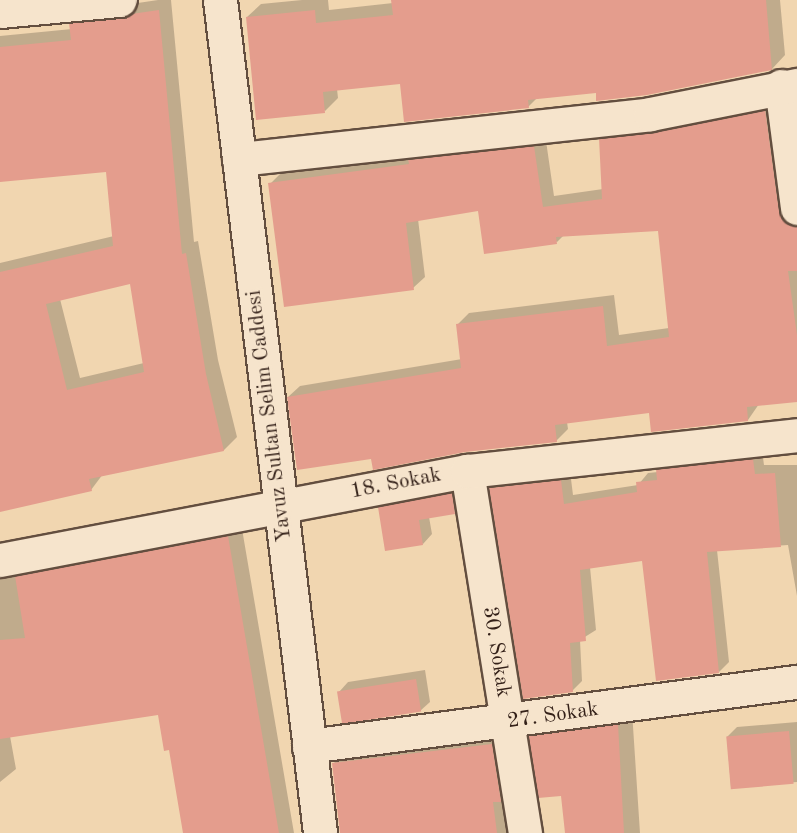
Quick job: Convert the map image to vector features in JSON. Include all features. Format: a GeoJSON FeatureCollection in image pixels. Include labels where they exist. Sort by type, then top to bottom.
{"type":"FeatureCollection","features":[{"type":"Feature","properties":{"kind":"street"},"geometry":{"type":"LineString","coordinates":[[0,11],[119,0]]}},
{"type":"Feature","properties":{"kind":"street","name":"Yavuz Sultan Selim Caddesi"},"geometry":{"type":"LineString","coordinates":[[220,0],[320,833]]}},
{"type":"Feature","properties":{"kind":"street"},"geometry":{"type":"LineString","coordinates":[[239,159],[650,114],[789,85],[797,208]]}},
{"type":"Feature","properties":{"kind":"street","name":"18. Sokak"},"geometry":{"type":"LineString","coordinates":[[0,560],[468,471],[797,435]]}},
{"type":"Feature","properties":{"kind":"street","name":"30. Sokak"},"geometry":{"type":"LineString","coordinates":[[468,471],[525,833]]}},
{"type":"Feature","properties":{"kind":"street","name":"27. Sokak"},"geometry":{"type":"LineString","coordinates":[[309,746],[508,723],[797,682]]}},
{"type":"Feature","properties":{"kind":"building"},"geometry":{"type":"Polygon","coordinates":[[[391,0],[766,0],[772,70],[647,95],[596,101],[596,93],[528,100],[529,108],[404,122],[400,84],[323,92],[325,113],[256,120],[246,17],[315,10],[316,23],[393,15],[391,0]]]}},
{"type":"Feature","properties":{"kind":"building"},"geometry":{"type":"Polygon","coordinates":[[[159,10],[182,254],[186,253],[206,374],[224,451],[89,479],[92,491],[0,512],[0,272],[113,246],[106,172],[0,182],[0,47],[71,40],[69,23],[159,10]],[[130,284],[46,304],[67,390],[144,372],[130,284]]]}},
{"type":"Feature","properties":{"kind":"building"},"geometry":{"type":"Polygon","coordinates":[[[765,110],[779,211],[783,220],[797,226],[797,271],[788,271],[797,335],[797,402],[747,407],[748,421],[651,432],[649,413],[555,425],[557,442],[465,452],[373,470],[371,459],[297,470],[287,397],[461,368],[456,324],[603,306],[607,346],[669,337],[658,231],[556,237],[557,244],[484,254],[478,211],[406,223],[414,290],[284,307],[268,183],[409,164],[408,159],[534,146],[543,207],[602,199],[599,138],[654,132],[765,110]]]}},
{"type":"Feature","properties":{"kind":"building"},"geometry":{"type":"Polygon","coordinates":[[[753,459],[755,474],[775,473],[781,547],[707,552],[719,673],[656,681],[642,561],[580,570],[586,641],[570,643],[573,692],[523,699],[489,488],[561,480],[564,504],[637,492],[636,482],[657,480],[656,469],[753,459]]]}},
{"type":"Feature","properties":{"kind":"building"},"geometry":{"type":"Polygon","coordinates":[[[452,493],[455,514],[419,520],[423,545],[385,551],[378,507],[452,493]]]}},
{"type":"Feature","properties":{"kind":"building"},"geometry":{"type":"Polygon","coordinates":[[[228,536],[279,833],[183,833],[169,750],[164,751],[158,715],[0,739],[0,640],[25,638],[15,576],[228,536]]]}},
{"type":"Feature","properties":{"kind":"building"},"geometry":{"type":"Polygon","coordinates":[[[416,679],[421,712],[342,724],[337,692],[416,679]]]}},
{"type":"Feature","properties":{"kind":"building"},"geometry":{"type":"Polygon","coordinates":[[[618,724],[624,833],[565,833],[561,796],[538,798],[528,736],[618,724]]]}},
{"type":"Feature","properties":{"kind":"building"},"geometry":{"type":"Polygon","coordinates":[[[789,731],[794,784],[731,789],[726,736],[789,731]]]}},
{"type":"Feature","properties":{"kind":"building"},"geometry":{"type":"Polygon","coordinates":[[[492,744],[501,802],[493,802],[497,833],[340,833],[332,763],[492,744]]]}}]}
